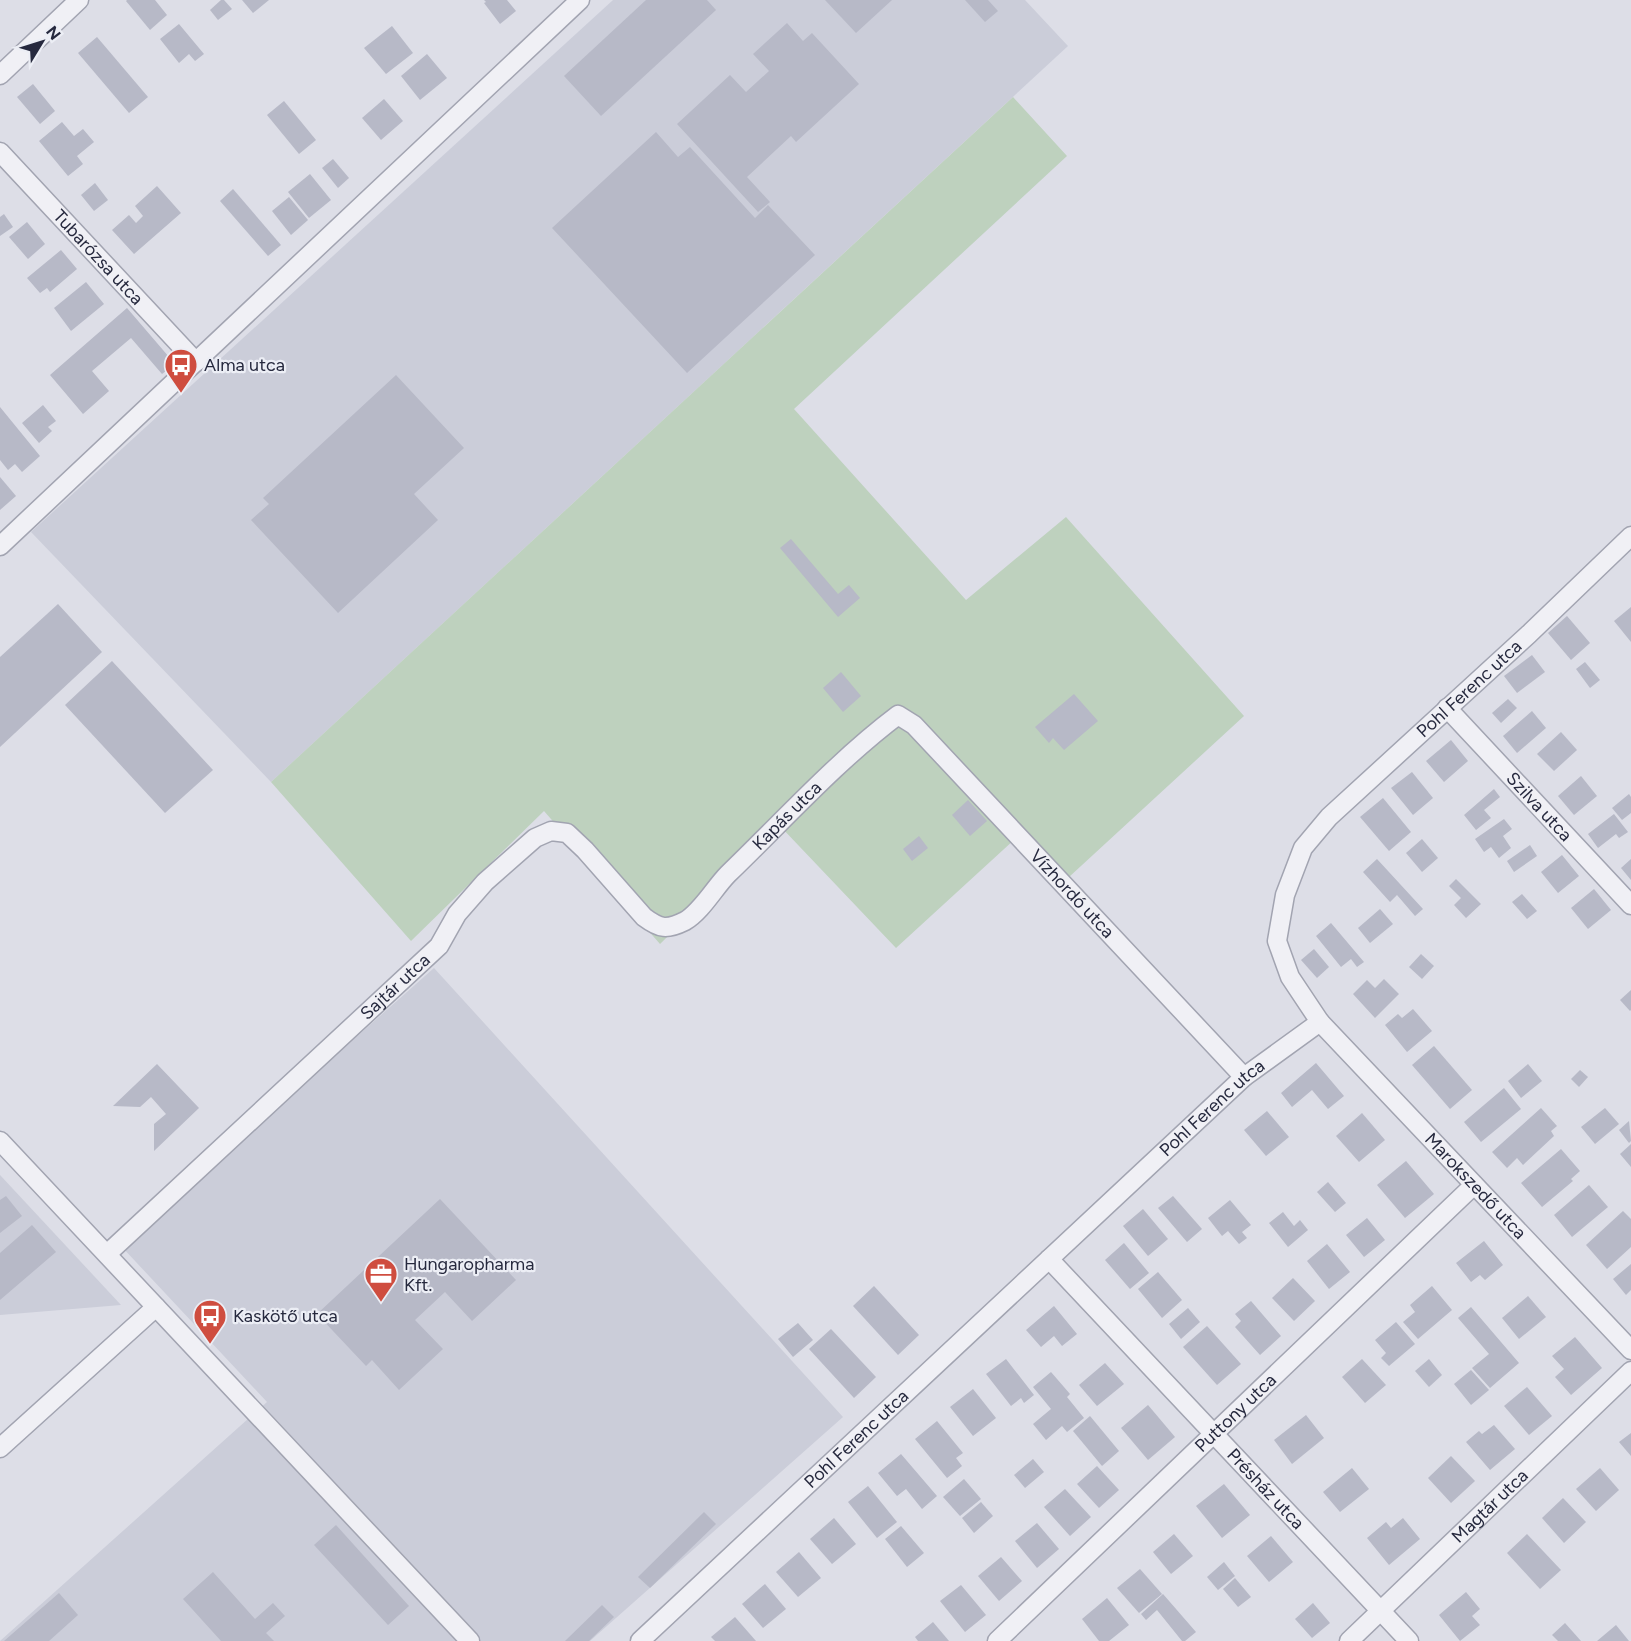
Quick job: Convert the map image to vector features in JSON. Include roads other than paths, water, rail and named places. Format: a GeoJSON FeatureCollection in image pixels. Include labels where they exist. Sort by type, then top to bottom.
{"type":"FeatureCollection","features":[{"type":"Feature","properties":{"kind":"street"},"geometry":{"type":"LineString","coordinates":[[0,75],[80,0]]}},
{"type":"Feature","properties":{"kind":"street"},"geometry":{"type":"LineString","coordinates":[[0,546],[580,0]]}},
{"type":"Feature","properties":{"kind":"street","name":"Tubarózsa utca"},"geometry":{"type":"LineString","coordinates":[[0,152],[196,362]]}},
{"type":"Feature","properties":{"kind":"street","name":"Pohl Ferenc utca"},"geometry":{"type":"LineString","coordinates":[[640,1641],[1244,1077],[1320,1022],[1290,977],[1277,941],[1285,895],[1303,848],[1329,817],[1529,634],[1631,536]]}},
{"type":"Feature","properties":{"kind":"street","name":"Szilva utca"},"geometry":{"type":"LineString","coordinates":[[1447,708],[1631,905]]}},
{"type":"Feature","properties":{"kind":"street","name":"Kapás utca"},"geometry":{"type":"LineString","coordinates":[[680,923],[688,920],[723,879],[873,734],[898,715]]}},
{"type":"Feature","properties":{"kind":"street","name":"Vízhordó utca"},"geometry":{"type":"LineString","coordinates":[[898,715],[914,724],[1244,1077]]}},
{"type":"Feature","properties":{"kind":"street","name":"Sajtár utca"},"geometry":{"type":"LineString","coordinates":[[107,1254],[431,954],[451,929],[457,914],[485,882],[535,838],[551,831],[567,833],[650,922],[656,926],[669,928],[680,923]]}},
{"type":"Feature","properties":{"kind":"street","name":"Marokszedő utca"},"geometry":{"type":"LineString","coordinates":[[1320,1022],[1631,1350]]}},
{"type":"Feature","properties":{"kind":"street"},"geometry":{"type":"LineString","coordinates":[[0,1141],[470,1641]]}},
{"type":"Feature","properties":{"kind":"street","name":"Puttony utca"},"geometry":{"type":"LineString","coordinates":[[997,1641],[1474,1185]]}},
{"type":"Feature","properties":{"kind":"street","name":"Présház utca"},"geometry":{"type":"LineString","coordinates":[[1049,1259],[1409,1641]]}},
{"type":"Feature","properties":{"kind":"street"},"geometry":{"type":"LineString","coordinates":[[0,1448],[156,1307]]}},
{"type":"Feature","properties":{"kind":"street","name":"Magtár utca"},"geometry":{"type":"LineString","coordinates":[[1349,1641],[1631,1371]]}},
{"type":"Feature","properties":{"kind":"place","name":"Alma utca"},"geometry":{"type":"Point","coordinates":[181,394]}},
{"type":"Feature","properties":{"kind":"place","name":"Hungaropharma Kft."},"geometry":{"type":"Point","coordinates":[381,1303]}},
{"type":"Feature","properties":{"kind":"place","name":"Kaskötő utca"},"geometry":{"type":"Point","coordinates":[210,1345]}}]}
